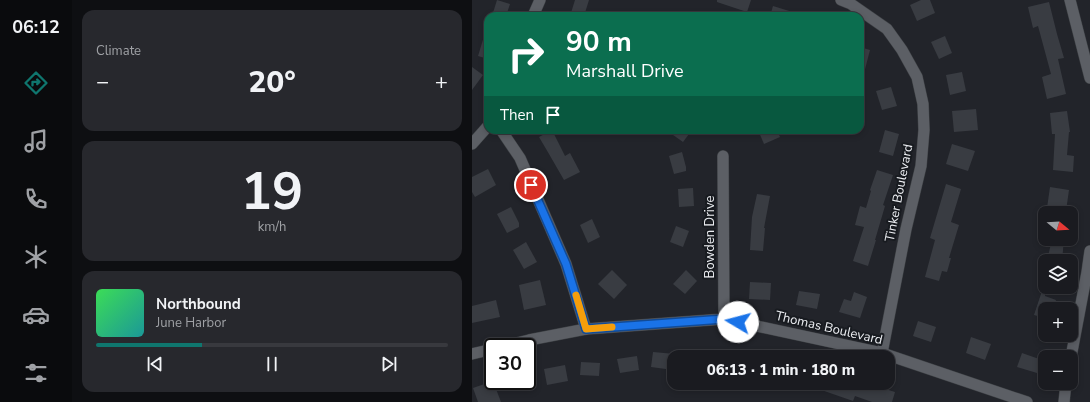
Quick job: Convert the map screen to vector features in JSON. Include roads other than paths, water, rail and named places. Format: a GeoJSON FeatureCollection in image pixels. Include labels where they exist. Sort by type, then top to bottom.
{"type":"FeatureCollection","features":[{"type":"Feature","properties":{"kind":"street"},"geometry":{"type":"LineString","coordinates":[[535,12],[540,0]]}},
{"type":"Feature","properties":{"kind":"street","name":"Tinker Boulevard"},"geometry":{"type":"LineString","coordinates":[[840,0],[851,4],[863,12]]}},
{"type":"Feature","properties":{"kind":"street"},"geometry":{"type":"LineString","coordinates":[[1070,0],[1090,78]]}},
{"type":"Feature","properties":{"kind":"street","name":"Tinker Boulevard"},"geometry":{"type":"LineString","coordinates":[[864,13],[887,29],[902,50],[918,77],[923,104],[924,130],[921,166],[906,229],[883,350]]}},
{"type":"Feature","properties":{"kind":"street"},"geometry":{"type":"LineString","coordinates":[[472,144],[484,130]]}},
{"type":"Feature","properties":{"kind":"street"},"geometry":{"type":"LineString","coordinates":[[504,134],[520,158],[563,256],[586,329]]}},
{"type":"Feature","properties":{"kind":"street","name":"Bowden Drive"},"geometry":{"type":"LineString","coordinates":[[723,156],[724,319]]}},
{"type":"Feature","properties":{"kind":"street"},"geometry":{"type":"LineString","coordinates":[[1072,350],[1090,251]]}},
{"type":"Feature","properties":{"kind":"street","name":"Thomas Boulevard"},"geometry":{"type":"LineString","coordinates":[[536,339],[586,329],[724,319],[868,350]]}},
{"type":"Feature","properties":{"kind":"street"},"geometry":{"type":"LineString","coordinates":[[472,354],[484,351]]}},
{"type":"Feature","properties":{"kind":"street","name":"Thomas Boulevard"},"geometry":{"type":"LineString","coordinates":[[895,357],[1027,402]]}},
{"type":"Feature","properties":{"kind":"street"},"geometry":{"type":"LineString","coordinates":[[1064,402],[1065,390]]}}]}
